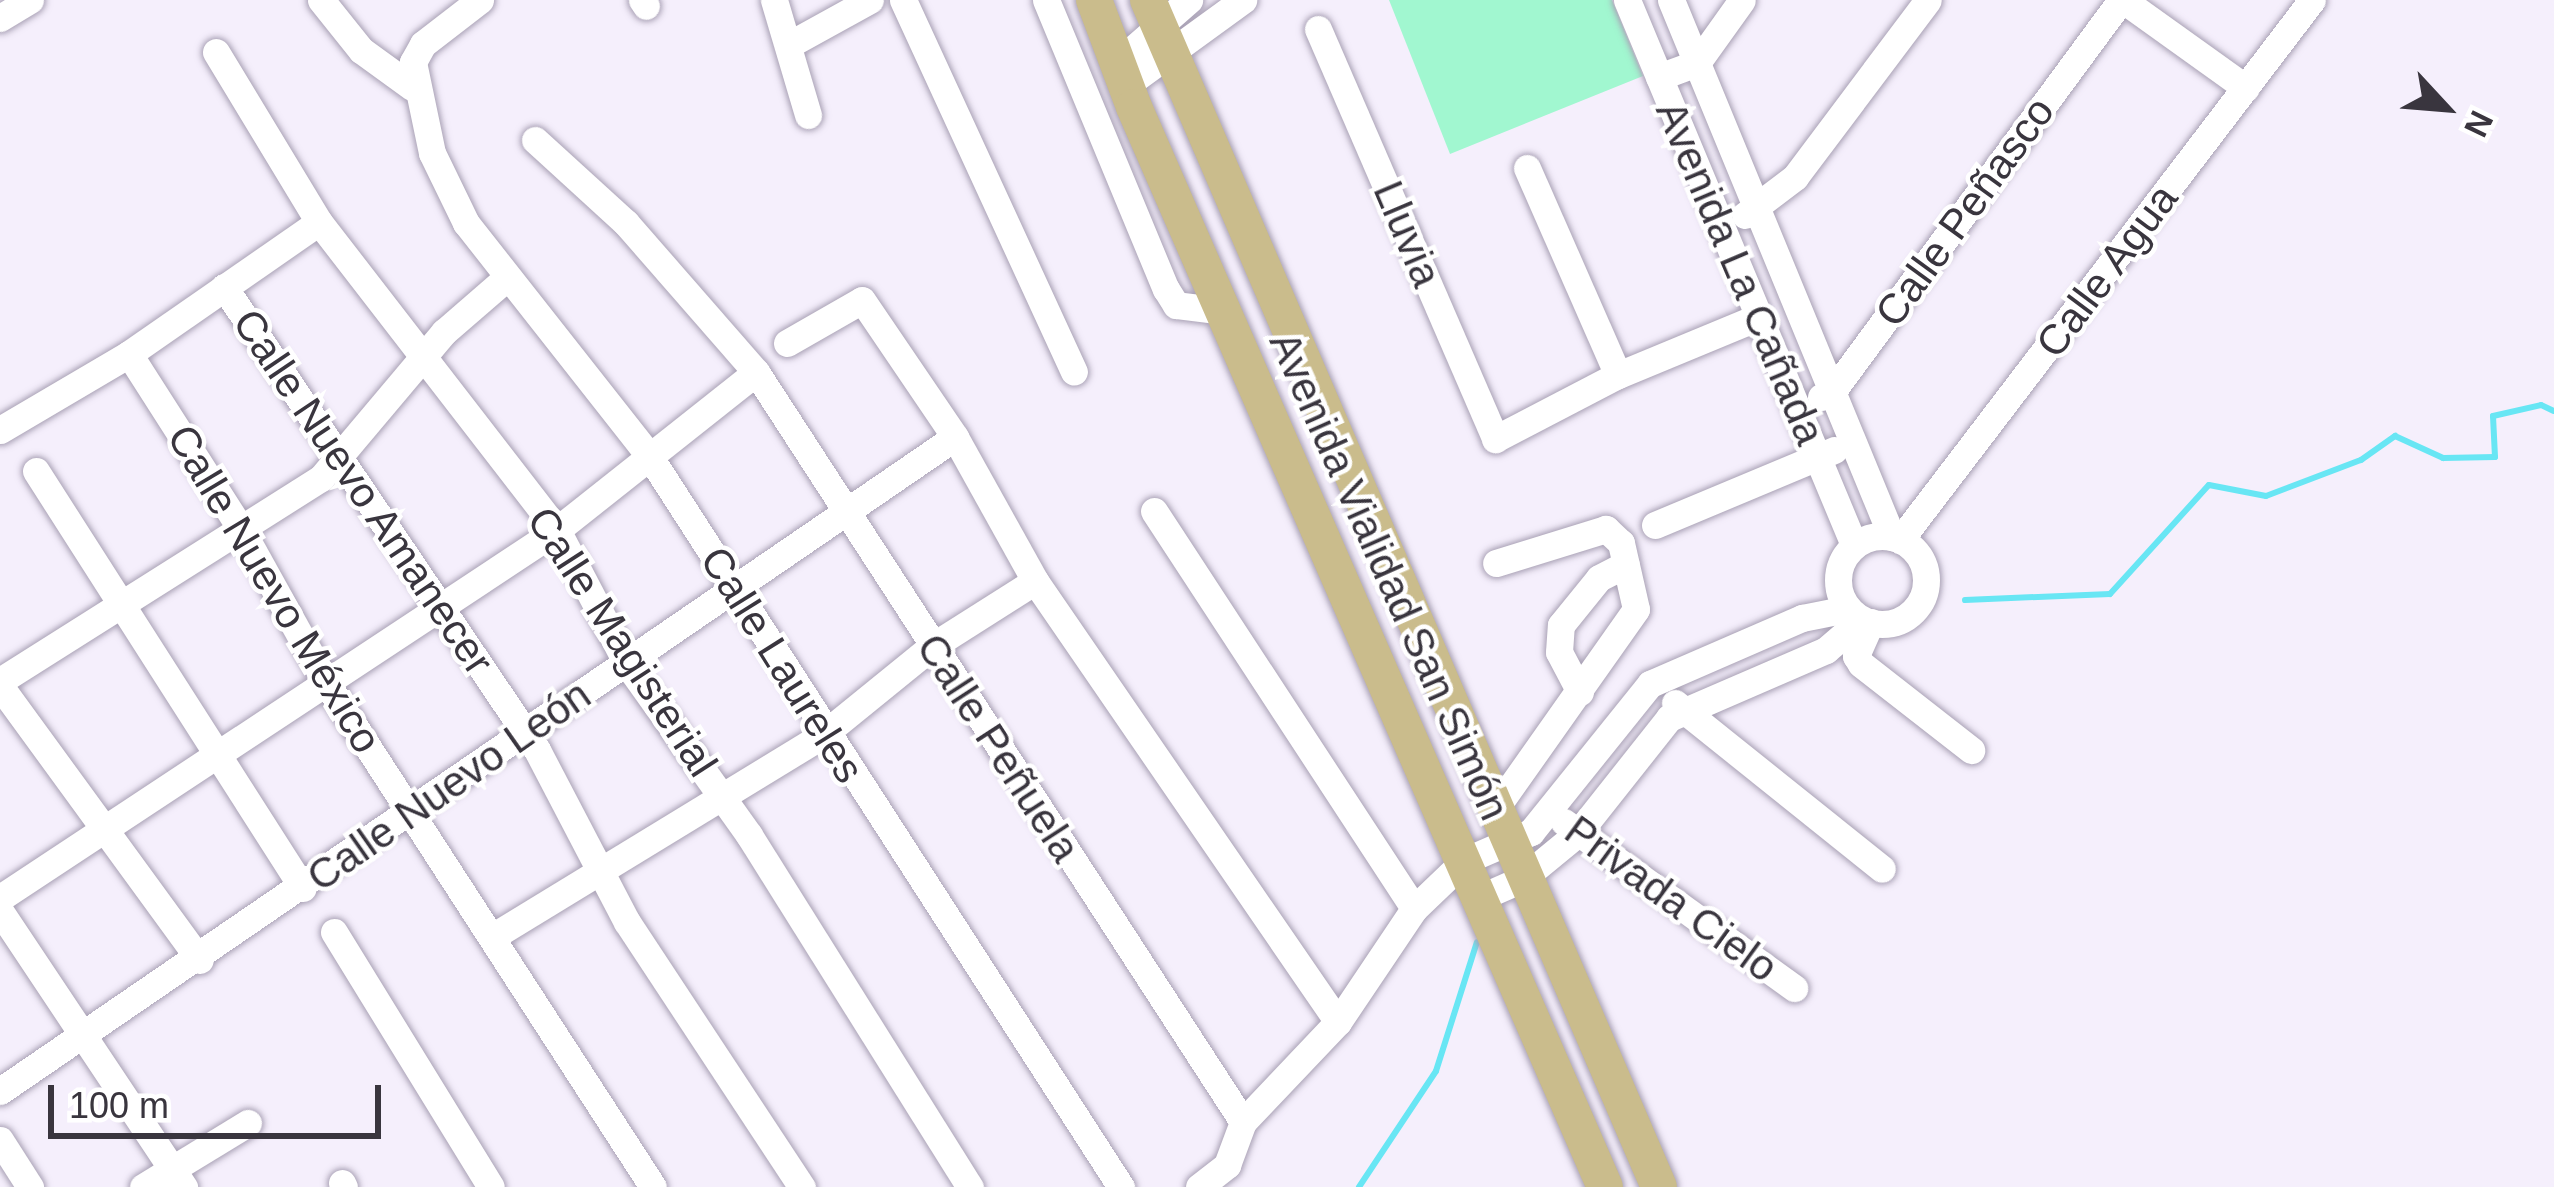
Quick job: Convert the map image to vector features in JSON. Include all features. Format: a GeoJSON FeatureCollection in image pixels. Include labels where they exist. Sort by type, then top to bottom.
{"type":"FeatureCollection","features":[{"type":"Feature","properties":{"kind":"main road","name":"Avenida Vialidad San Simón"},"geometry":{"type":"LineString","coordinates":[[1094,0],[1126,85],[1605,1187]]}},
{"type":"Feature","properties":{"kind":"main road","name":"Avenida Vialidad San Simón"},"geometry":{"type":"LineString","coordinates":[[1159,28],[1522,879],[1659,1187]]}},
{"type":"Feature","properties":{"kind":"street"},"geometry":{"type":"LineString","coordinates":[[0,18],[30,0]]}},
{"type":"Feature","properties":{"kind":"street"},"geometry":{"type":"LineString","coordinates":[[321,0],[362,50],[412,87],[423,44],[480,0]]}},
{"type":"Feature","properties":{"kind":"street"},"geometry":{"type":"LineString","coordinates":[[774,0],[792,43],[808,115]]}},
{"type":"Feature","properties":{"kind":"street"},"geometry":{"type":"LineString","coordinates":[[792,43],[870,0]]}},
{"type":"Feature","properties":{"kind":"street"},"geometry":{"type":"LineString","coordinates":[[903,0],[1074,371]]}},
{"type":"Feature","properties":{"kind":"street"},"geometry":{"type":"LineString","coordinates":[[1046,0],[1176,305],[1224,311]]}},
{"type":"Feature","properties":{"kind":"street"},"geometry":{"type":"LineString","coordinates":[[1097,121],[1126,85],[1159,28],[1190,0]]}},
{"type":"Feature","properties":{"kind":"street"},"geometry":{"type":"LineString","coordinates":[[1159,28],[1243,0]]}},
{"type":"Feature","properties":{"kind":"street","name":"Avenida La Cañada"},"geometry":{"type":"LineString","coordinates":[[1627,0],[1854,545]]}},
{"type":"Feature","properties":{"kind":"street","name":"Avenida La Cañada"},"geometry":{"type":"LineString","coordinates":[[1671,0],[1896,538]]}},
{"type":"Feature","properties":{"kind":"street"},"geometry":{"type":"LineString","coordinates":[[1659,77],[1697,63],[1742,0]]}},
{"type":"Feature","properties":{"kind":"street"},"geometry":{"type":"LineString","coordinates":[[1722,228],[1757,208],[1795,177],[1928,0]]}},
{"type":"Feature","properties":{"kind":"street"},"geometry":{"type":"LineString","coordinates":[[2122,0],[2246,88]]}},
{"type":"Feature","properties":{"kind":"street","name":"Calle Peñasco"},"geometry":{"type":"LineString","coordinates":[[1832,392],[2122,0]]}},
{"type":"Feature","properties":{"kind":"street","name":"Calle Agua"},"geometry":{"type":"LineString","coordinates":[[1896,538],[2312,0]]}},
{"type":"Feature","properties":{"kind":"street","name":"Lluvia"},"geometry":{"type":"LineString","coordinates":[[1318,29],[1495,439],[1618,375]]}},
{"type":"Feature","properties":{"kind":"street","name":"Calle Magisterial"},"geometry":{"type":"LineString","coordinates":[[216,52],[319,222],[419,361],[557,530],[627,664],[722,797],[970,1187]]}},
{"type":"Feature","properties":{"kind":"street","name":"Calle Laureles"},"geometry":{"type":"LineString","coordinates":[[412,87],[431,153],[504,280],[650,457],[824,734],[1121,1187]]}},
{"type":"Feature","properties":{"kind":"street","name":"Calle Peñuela"},"geometry":{"type":"LineString","coordinates":[[535,140],[626,223],[756,372],[1243,1122]]}},
{"type":"Feature","properties":{"kind":"street"},"geometry":{"type":"LineString","coordinates":[[1527,168],[1618,375],[1758,317]]}},
{"type":"Feature","properties":{"kind":"street"},"geometry":{"type":"LineString","coordinates":[[0,430],[129,354],[319,222]]}},
{"type":"Feature","properties":{"kind":"street"},"geometry":{"type":"LineString","coordinates":[[1743,279],[1776,254]]}},
{"type":"Feature","properties":{"kind":"street"},"geometry":{"type":"LineString","coordinates":[[200,959],[0,684],[242,529],[340,458],[419,361],[504,280]]}},
{"type":"Feature","properties":{"kind":"street","name":"Calle Nuevo Amanecer"},"geometry":{"type":"LineString","coordinates":[[224,287],[525,733],[599,867],[802,1187]]}},
{"type":"Feature","properties":{"kind":"street"},"geometry":{"type":"LineString","coordinates":[[788,343],[862,300],[956,437],[1035,581],[1338,1022]]}},
{"type":"Feature","properties":{"kind":"street","name":"Calle Nuevo México"},"geometry":{"type":"LineString","coordinates":[[129,354],[242,529],[327,684],[653,1187]]}},
{"type":"Feature","properties":{"kind":"street"},"geometry":{"type":"LineString","coordinates":[[0,898],[557,530],[756,372]]}},
{"type":"Feature","properties":{"kind":"street"},"geometry":{"type":"LineString","coordinates":[[1796,407],[1832,392]]}},
{"type":"Feature","properties":{"kind":"street","name":"Calle Nuevo León"},"geometry":{"type":"LineString","coordinates":[[0,1090],[200,959],[956,437]]}},
{"type":"Feature","properties":{"kind":"street"},"geometry":{"type":"LineString","coordinates":[[1655,525],[1853,442]]}},
{"type":"Feature","properties":{"kind":"street"},"geometry":{"type":"LineString","coordinates":[[36,471],[302,888]]}},
{"type":"Feature","properties":{"kind":"street"},"geometry":{"type":"LineString","coordinates":[[1154,512],[1414,909]]}},
{"type":"Feature","properties":{"kind":"street"},"geometry":{"type":"LineString","coordinates":[[1199,1187],[1227,1165],[1243,1122],[1338,1022],[1414,909],[1500,827],[1580,692],[1630,625],[1636,609],[1621,543],[1606,529],[1496,563]]}},
{"type":"Feature","properties":{"kind":"street"},"geometry":{"type":"LineString","coordinates":[[1500,827],[1531,832],[1630,704],[1664,678],[1802,618],[1860,617],[1903,619],[1926,589],[1918,554],[1896,538],[1854,545],[1837,577],[1860,617],[1856,656],[1971,750]]}},
{"type":"Feature","properties":{"kind":"street"},"geometry":{"type":"LineString","coordinates":[[1580,692],[1559,652],[1561,625],[1599,578],[1626,564]]}},
{"type":"Feature","properties":{"kind":"street"},"geometry":{"type":"LineString","coordinates":[[492,937],[599,867],[824,734],[931,647],[1035,581]]}},
{"type":"Feature","properties":{"kind":"street"},"geometry":{"type":"LineString","coordinates":[[1480,898],[1522,879],[1578,833],[1654,732],[1680,713],[1826,650],[1860,617]]}},
{"type":"Feature","properties":{"kind":"street"},"geometry":{"type":"LineString","coordinates":[[1664,678],[1680,713],[1882,868]]}},
{"type":"Feature","properties":{"kind":"street","name":"Privada Cielo"},"geometry":{"type":"LineString","coordinates":[[1549,809],[1794,988]]}},
{"type":"Feature","properties":{"kind":"street"},"geometry":{"type":"LineString","coordinates":[[0,911],[178,1178]]}},
{"type":"Feature","properties":{"kind":"street"},"geometry":{"type":"LineString","coordinates":[[334,932],[491,1187]]}},
{"type":"Feature","properties":{"kind":"street"},"geometry":{"type":"LineString","coordinates":[[142,1187],[178,1178],[248,1123]]}},
{"type":"Feature","properties":{"kind":"street"},"geometry":{"type":"LineString","coordinates":[[0,1140],[30,1187]]}},
{"type":"Feature","properties":{"kind":"green space"},"geometry":{"type":"Polygon","coordinates":[[[1389,0],[1612,0],[1643,76],[1450,154],[1389,0]]]}},
{"type":"Feature","properties":{"kind":"waterway"},"geometry":{"type":"LineString","coordinates":[[1965,600],[2110,594],[2209,485],[2266,496],[2361,460],[2395,436],[2443,458],[2495,457],[2493,416],[2541,405],[2554,411]]}},
{"type":"Feature","properties":{"kind":"waterway"},"geometry":{"type":"LineString","coordinates":[[1359,1187],[1436,1071],[1477,942]]}}]}
